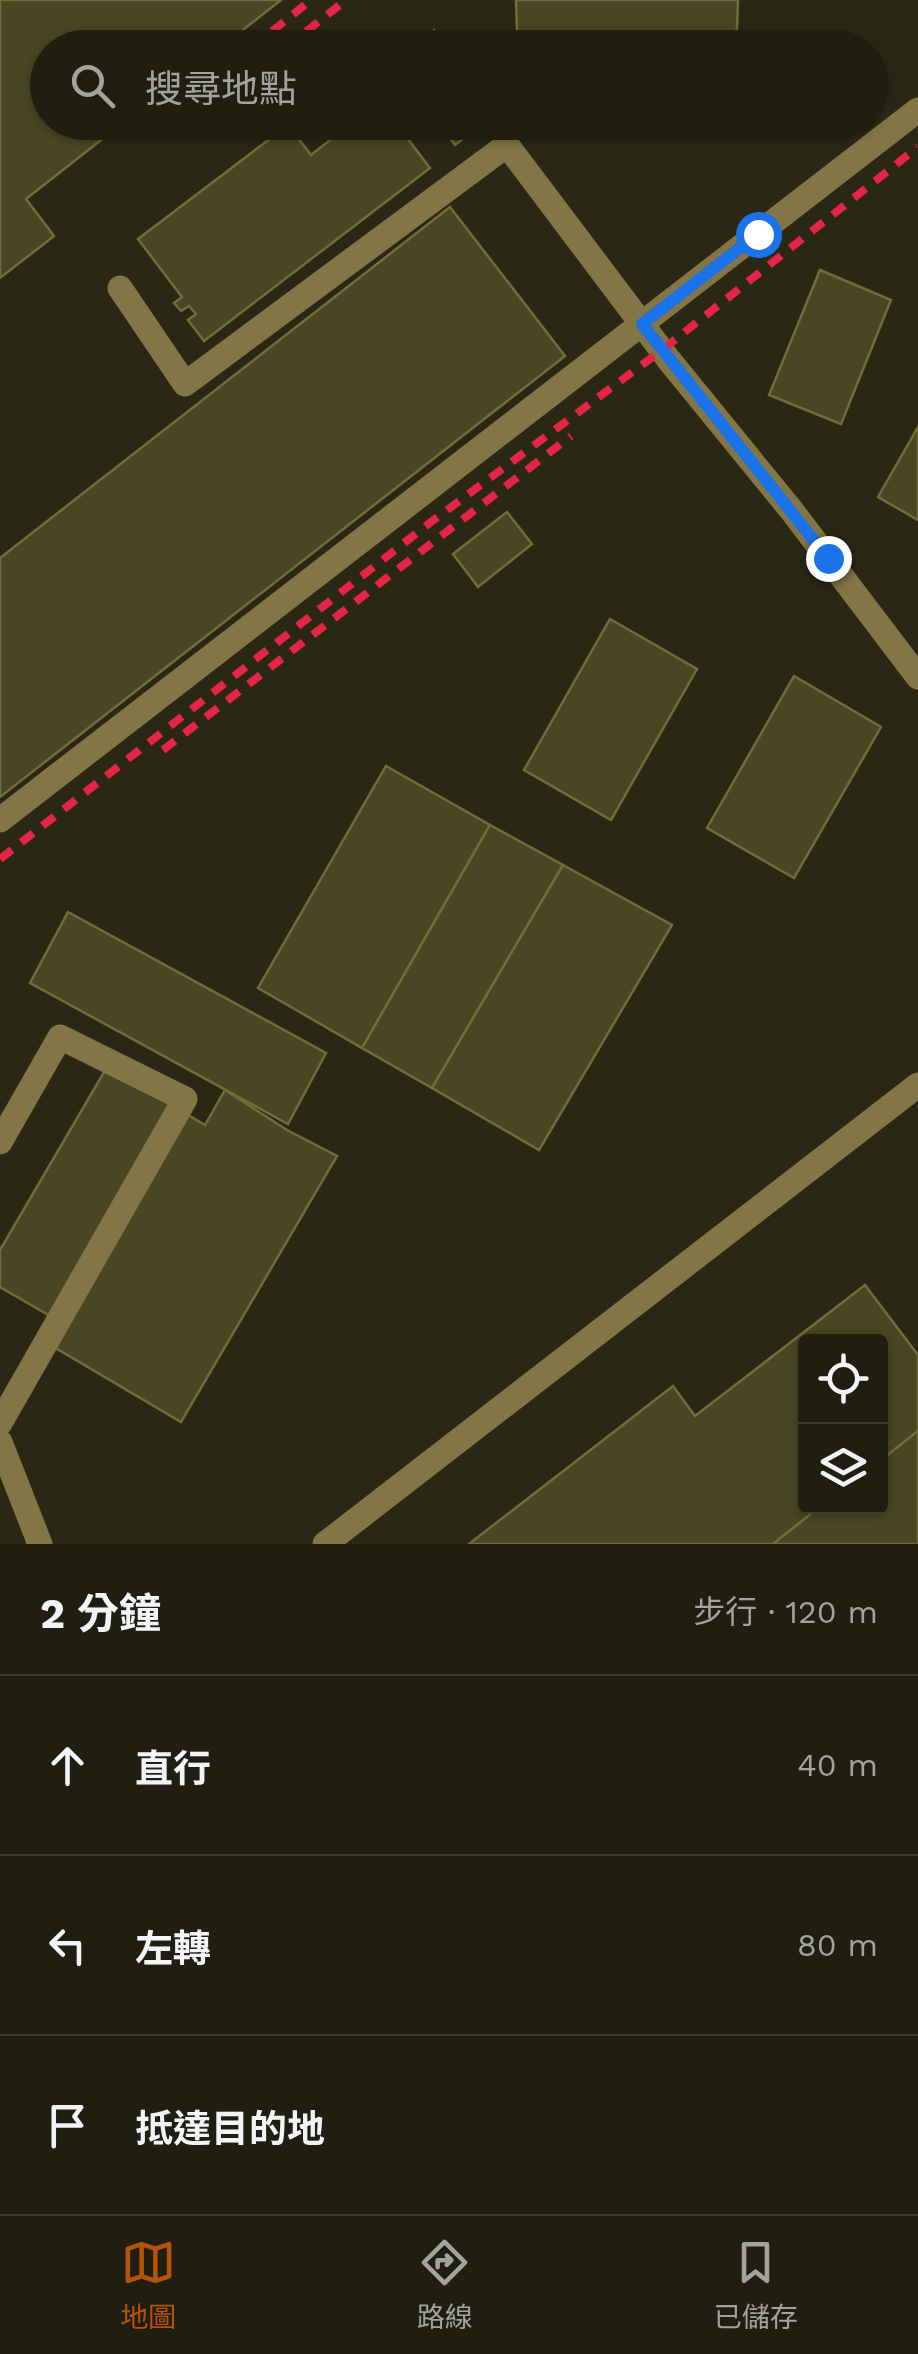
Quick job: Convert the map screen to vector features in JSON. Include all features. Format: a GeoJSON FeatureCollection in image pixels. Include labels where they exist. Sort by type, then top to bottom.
{"type":"FeatureCollection","features":[{"type":"Feature","properties":{"kind":"lane"},"geometry":{"type":"LineString","coordinates":[[0,820],[642,324],[913,123]]}},
{"type":"Feature","properties":{"kind":"lane"},"geometry":{"type":"LineString","coordinates":[[120,288],[185,384],[507,145],[702,402],[918,676]]}},
{"type":"Feature","properties":{"kind":"lane"},"geometry":{"type":"LineString","coordinates":[[0,1142],[60,1037],[185,1100],[0,1423]]}},
{"type":"Feature","properties":{"kind":"lane"},"geometry":{"type":"LineString","coordinates":[[325,1544],[918,1085]]}},
{"type":"Feature","properties":{"kind":"lane"},"geometry":{"type":"LineString","coordinates":[[0,1442],[40,1544]]}},
{"type":"Feature","properties":{"kind":"building"},"geometry":{"type":"Polygon","coordinates":[[[0,0],[281,0],[243,30],[30,30],[30,140],[101,140],[26,199],[54,236],[0,278],[0,0]]]}},
{"type":"Feature","properties":{"kind":"building"},"geometry":{"type":"Polygon","coordinates":[[[516,0],[738,0],[737,30],[517,30],[516,0]]]}},
{"type":"Feature","properties":{"kind":"building"},"geometry":{"type":"Polygon","coordinates":[[[268,140],[300,140],[311,155],[330,140],[409,140],[430,168],[204,341],[188,320],[196,314],[189,306],[181,311],[174,303],[182,297],[138,239],[268,140]]]}},
{"type":"Feature","properties":{"kind":"building"},"geometry":{"type":"Polygon","coordinates":[[[450,207],[565,356],[0,797],[0,558],[450,207]]]}},
{"type":"Feature","properties":{"kind":"building"},"geometry":{"type":"Polygon","coordinates":[[[820,270],[891,300],[841,424],[769,395],[820,270]]]}},
{"type":"Feature","properties":{"kind":"building"},"geometry":{"type":"Polygon","coordinates":[[[918,427],[918,520],[878,497],[918,427]]]}},
{"type":"Feature","properties":{"kind":"building"},"geometry":{"type":"Polygon","coordinates":[[[507,512],[532,544],[478,587],[453,554],[507,512]]]}},
{"type":"Feature","properties":{"kind":"building"},"geometry":{"type":"Polygon","coordinates":[[[610,619],[697,669],[611,820],[524,770],[610,619]]]}},
{"type":"Feature","properties":{"kind":"building"},"geometry":{"type":"Polygon","coordinates":[[[794,676],[881,727],[794,878],[707,828],[794,676]]]}},
{"type":"Feature","properties":{"kind":"building"},"geometry":{"type":"Polygon","coordinates":[[[386,766],[490,825],[362,1048],[258,988],[386,766]]]}},
{"type":"Feature","properties":{"kind":"building"},"geometry":{"type":"Polygon","coordinates":[[[490,825],[563,865],[432,1088],[362,1048],[490,825]]]}},
{"type":"Feature","properties":{"kind":"building"},"geometry":{"type":"Polygon","coordinates":[[[563,865],[672,925],[539,1150],[432,1088],[563,865]]]}},
{"type":"Feature","properties":{"kind":"building"},"geometry":{"type":"Polygon","coordinates":[[[68,912],[326,1053],[288,1124],[30,983],[68,912]]]}},
{"type":"Feature","properties":{"kind":"building"},"geometry":{"type":"Polygon","coordinates":[[[107,1067],[205,1125],[225,1090],[337,1156],[181,1422],[37,1337],[50,1316],[0,1287],[0,1250],[107,1067]]]}},
{"type":"Feature","properties":{"kind":"building"},"geometry":{"type":"Polygon","coordinates":[[[865,1285],[918,1355],[918,1431],[888,1455],[888,1334],[801,1334],[865,1285]]]}},
{"type":"Feature","properties":{"kind":"building"},"geometry":{"type":"Polygon","coordinates":[[[798,1337],[798,1514],[811,1514],[773,1544],[469,1544],[673,1386],[695,1416],[798,1337]]]}},
{"type":"Feature","properties":{"kind":"building"},"geometry":{"type":"Polygon","coordinates":[[[918,1431],[918,1544],[773,1544],[811,1514],[888,1514],[888,1455],[918,1431]]]}},
{"type":"Feature","properties":{"kind":"railway"},"geometry":{"type":"LineString","coordinates":[[274,30],[311,0]]}},
{"type":"Feature","properties":{"kind":"railway"},"geometry":{"type":"LineString","coordinates":[[308,30],[346,0]]}},
{"type":"Feature","properties":{"kind":"railway"},"geometry":{"type":"LineString","coordinates":[[0,859],[431,522],[662,350],[918,147]]}},
{"type":"Feature","properties":{"kind":"railway"},"geometry":{"type":"LineString","coordinates":[[163,750],[571,436]]}},
{"type":"Feature","properties":{"kind":"route"},"geometry":{"type":"LineString","coordinates":[[758,234],[642,324],[828,558]]}}]}
